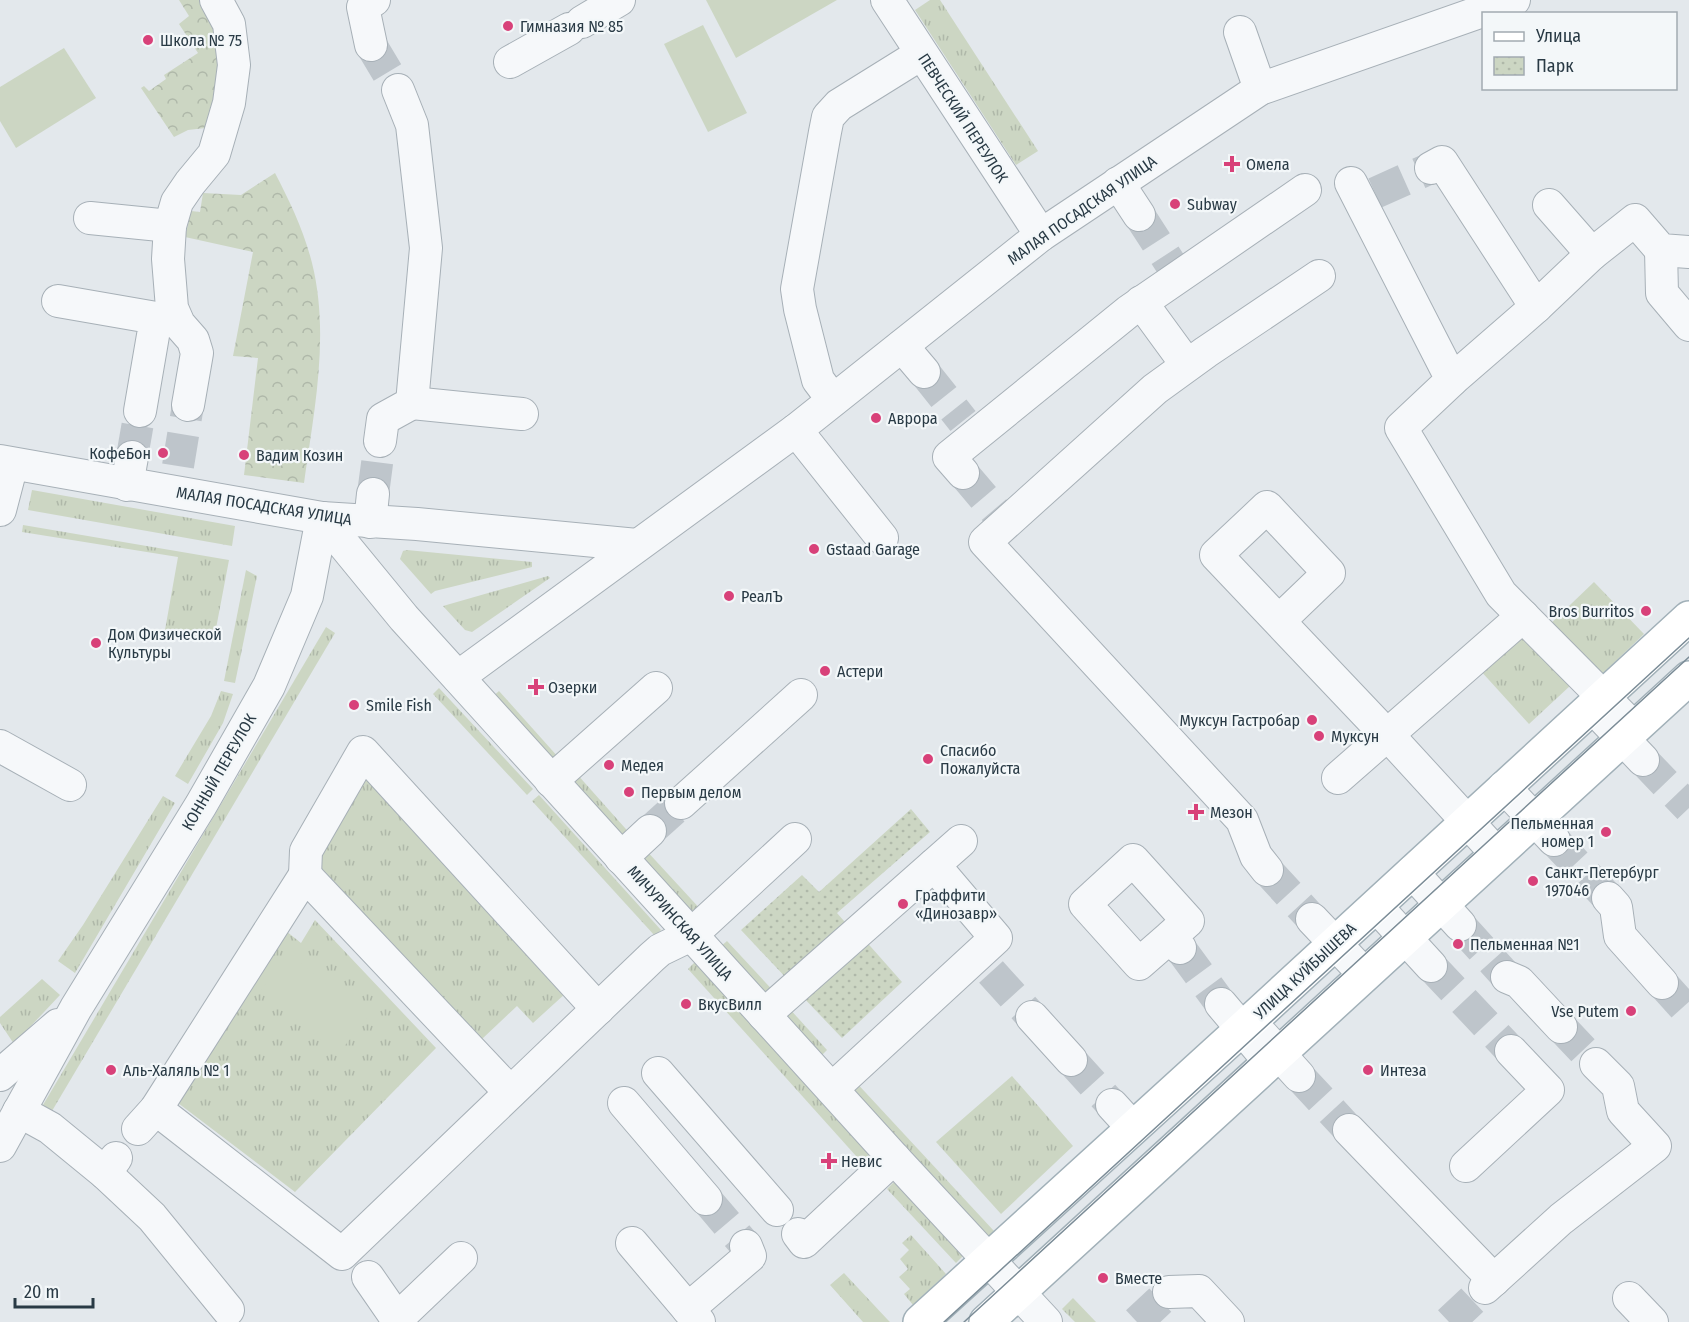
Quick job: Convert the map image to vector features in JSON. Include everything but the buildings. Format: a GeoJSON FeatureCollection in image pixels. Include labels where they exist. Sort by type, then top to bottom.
{"type":"FeatureCollection","features":[{"type":"Feature","properties":{"kind":"main road","name":"УЛИЦА КУЙБЫШЕВА"},"geometry":{"type":"LineString","coordinates":[[920,1322],[987,1260],[1122,1117],[1246,1026],[1689,618]]}},
{"type":"Feature","properties":{"kind":"main road"},"geometry":{"type":"LineString","coordinates":[[986,1322],[1283,1064],[1365,975],[1406,938],[1451,915],[1497,854],[1544,830],[1633,742],[1689,678]]}},
{"type":"Feature","properties":{"kind":"street"},"geometry":{"type":"LineString","coordinates":[[188,405],[197,353],[193,340],[179,324],[172,308],[168,258],[170,226],[177,202],[214,154],[228,103],[234,65],[228,24],[216,0]]}},
{"type":"Feature","properties":{"kind":"street"},"geometry":{"type":"LineString","coordinates":[[371,45],[363,7],[374,0]]}},
{"type":"Feature","properties":{"kind":"street"},"geometry":{"type":"LineString","coordinates":[[510,62],[619,0]]}},
{"type":"Feature","properties":{"kind":"street","name":"ПЕВЧЕСКИЙ ПЕРЕУЛОК"},"geometry":{"type":"LineString","coordinates":[[887,0],[1041,235]]}},
{"type":"Feature","properties":{"kind":"street","name":"МАЛАЯ ПОСАДСКАЯ УЛИЦА"},"geometry":{"type":"LineString","coordinates":[[459,677],[637,544],[796,430],[1041,235],[1260,88],[1514,0]]}},
{"type":"Feature","properties":{"kind":"street"},"geometry":{"type":"LineString","coordinates":[[1240,32],[1260,88]]}},
{"type":"Feature","properties":{"kind":"street"},"geometry":{"type":"LineString","coordinates":[[832,400],[818,380],[797,289],[828,117],[839,105],[921,54]]}},
{"type":"Feature","properties":{"kind":"street"},"geometry":{"type":"LineString","coordinates":[[398,90],[412,125],[426,248],[412,403]]}},
{"type":"Feature","properties":{"kind":"street"},"geometry":{"type":"LineString","coordinates":[[1431,168],[1442,162],[1536,307]]}},
{"type":"Feature","properties":{"kind":"street"},"geometry":{"type":"LineString","coordinates":[[1118,183],[1139,215]]}},
{"type":"Feature","properties":{"kind":"street"},"geometry":{"type":"LineString","coordinates":[[963,473],[949,457],[969,428],[1141,302],[1176,271],[1305,190]]}},
{"type":"Feature","properties":{"kind":"street"},"geometry":{"type":"LineString","coordinates":[[1362,192],[1452,380]]}},
{"type":"Feature","properties":{"kind":"street"},"geometry":{"type":"LineString","coordinates":[[1549,205],[1592,254]]}},
{"type":"Feature","properties":{"kind":"street"},"geometry":{"type":"LineString","coordinates":[[90,218],[170,226]]}},
{"type":"Feature","properties":{"kind":"street"},"geometry":{"type":"LineString","coordinates":[[1633,742],[1501,594],[1401,429],[1592,254],[1635,220],[1675,251],[1662,293],[1689,325]]}},
{"type":"Feature","properties":{"kind":"street"},"geometry":{"type":"LineString","coordinates":[[1267,870],[1256,856],[1242,820],[985,542],[1001,518],[1155,389],[1319,276]]}},
{"type":"Feature","properties":{"kind":"street"},"geometry":{"type":"LineString","coordinates":[[58,301],[156,318],[140,411]]}},
{"type":"Feature","properties":{"kind":"street"},"geometry":{"type":"LineString","coordinates":[[1141,302],[1187,366]]}},
{"type":"Feature","properties":{"kind":"street"},"geometry":{"type":"LineString","coordinates":[[902,346],[924,372]]}},
{"type":"Feature","properties":{"kind":"street"},"geometry":{"type":"LineString","coordinates":[[380,441],[383,419],[412,403],[522,414]]}},
{"type":"Feature","properties":{"kind":"street"},"geometry":{"type":"LineString","coordinates":[[796,430],[882,538]]}},
{"type":"Feature","properties":{"kind":"street"},"geometry":{"type":"LineString","coordinates":[[0,510],[6,463]]}},
{"type":"Feature","properties":{"kind":"street","name":"МАЛАЯ ПОСАДСКАЯ УЛИЦА"},"geometry":{"type":"LineString","coordinates":[[6,463],[130,471],[176,479],[322,518],[371,508],[417,524],[637,544]]}},
{"type":"Feature","properties":{"kind":"street","name":"МИЧУРИНСКАЯ УЛИЦА"},"geometry":{"type":"LineString","coordinates":[[322,518],[404,618],[987,1260],[1046,1322]]}},
{"type":"Feature","properties":{"kind":"street","name":"КОННЫЙ ПЕРЕУЛОК"},"geometry":{"type":"LineString","coordinates":[[0,1146],[76,1008],[201,805],[269,686],[307,596],[322,518]]}},
{"type":"Feature","properties":{"kind":"street"},"geometry":{"type":"LineString","coordinates":[[1338,778],[1523,616]]}},
{"type":"Feature","properties":{"kind":"street"},"geometry":{"type":"LineString","coordinates":[[1279,621],[1497,854]]}},
{"type":"Feature","properties":{"kind":"street"},"geometry":{"type":"LineString","coordinates":[[551,781],[656,688]]}},
{"type":"Feature","properties":{"kind":"street"},"geometry":{"type":"LineString","coordinates":[[681,803],[801,695]]}},
{"type":"Feature","properties":{"kind":"street"},"geometry":{"type":"LineString","coordinates":[[0,746],[70,785]]}},
{"type":"Feature","properties":{"kind":"street"},"geometry":{"type":"LineString","coordinates":[[598,1009],[363,753],[306,851],[305,874],[147,1119],[342,1254],[660,950],[691,935],[795,839]]}},
{"type":"Feature","properties":{"kind":"street"},"geometry":{"type":"LineString","coordinates":[[1504,787],[1544,830]]}},
{"type":"Feature","properties":{"kind":"street"},"geometry":{"type":"LineString","coordinates":[[621,858],[650,831]]}},
{"type":"Feature","properties":{"kind":"street"},"geometry":{"type":"LineString","coordinates":[[764,1015],[961,841]]}},
{"type":"Feature","properties":{"kind":"street"},"geometry":{"type":"LineString","coordinates":[[832,1089],[984,964],[996,938],[934,865]]}},
{"type":"Feature","properties":{"kind":"street"},"geometry":{"type":"LineString","coordinates":[[1412,872],[1451,915]]}},
{"type":"Feature","properties":{"kind":"street"},"geometry":{"type":"LineString","coordinates":[[305,874],[510,1092]]}},
{"type":"Feature","properties":{"kind":"street"},"geometry":{"type":"LineString","coordinates":[[1608,898],[1616,907],[1620,936],[1662,983]]}},
{"type":"Feature","properties":{"kind":"street"},"geometry":{"type":"LineString","coordinates":[[1376,906],[1431,966]]}},
{"type":"Feature","properties":{"kind":"street"},"geometry":{"type":"LineString","coordinates":[[1312,919],[1365,975]]}},
{"type":"Feature","properties":{"kind":"street"},"geometry":{"type":"LineString","coordinates":[[1507,977],[1520,982],[1561,1027]]}},
{"type":"Feature","properties":{"kind":"street"},"geometry":{"type":"LineString","coordinates":[[1221,1004],[1283,1064]]}},
{"type":"Feature","properties":{"kind":"street","name":"КОННЫЙ ПЕРЕУЛОК"},"geometry":{"type":"LineString","coordinates":[[0,1074],[76,1008]]}},
{"type":"Feature","properties":{"kind":"street"},"geometry":{"type":"LineString","coordinates":[[1032,1017],[1071,1060]]}},
{"type":"Feature","properties":{"kind":"street"},"geometry":{"type":"LineString","coordinates":[[1466,1166],[1548,1090],[1511,1052]]}},
{"type":"Feature","properties":{"kind":"street"},"geometry":{"type":"LineString","coordinates":[[1349,1130],[1490,1284],[1561,1219],[1655,1146],[1623,1111],[1618,1086],[1596,1064]]}},
{"type":"Feature","properties":{"kind":"street"},"geometry":{"type":"LineString","coordinates":[[658,1073],[777,1210]]}},
{"type":"Feature","properties":{"kind":"street"},"geometry":{"type":"LineString","coordinates":[[624,1103],[706,1198]]}},
{"type":"Feature","properties":{"kind":"street"},"geometry":{"type":"LineString","coordinates":[[19,1111],[110,1166],[228,1310]]}},
{"type":"Feature","properties":{"kind":"street"},"geometry":{"type":"LineString","coordinates":[[798,1234],[804,1242],[894,1158]]}},
{"type":"Feature","properties":{"kind":"street"},"geometry":{"type":"LineString","coordinates":[[632,1243],[694,1316],[750,1256],[746,1246]]}},
{"type":"Feature","properties":{"kind":"street"},"geometry":{"type":"LineString","coordinates":[[368,1277],[397,1321],[461,1258]]}},
{"type":"Feature","properties":{"kind":"street"},"geometry":{"type":"LineString","coordinates":[[1169,1292],[1199,1291],[1228,1322]]}},
{"type":"Feature","properties":{"kind":"street"},"geometry":{"type":"LineString","coordinates":[[1629,1298],[1652,1322]]}},
{"type":"Feature","properties":{"kind":"green space"},"geometry":{"type":"Polygon","coordinates":[[[179,0],[205,0],[226,65],[214,127],[188,130],[174,137],[141,88],[144,86],[149,91],[166,79],[164,75],[198,53],[179,24],[189,16],[179,0]]]}},
{"type":"Feature","properties":{"kind":"green space"},"geometry":{"type":"Polygon","coordinates":[[[706,0],[837,0],[736,58],[706,0]]]}},
{"type":"Feature","properties":{"kind":"green space"},"geometry":{"type":"Polygon","coordinates":[[[930,0],[940,0],[1038,151],[1016,165],[915,10],[930,0]]]}},
{"type":"Feature","properties":{"kind":"green space"},"geometry":{"type":"Polygon","coordinates":[[[703,25],[747,113],[708,132],[664,44],[703,25]]]}},
{"type":"Feature","properties":{"kind":"green space"},"geometry":{"type":"Polygon","coordinates":[[[64,48],[96,98],[16,148],[0,121],[0,87],[64,48]]]}},
{"type":"Feature","properties":{"kind":"green space"},"geometry":{"type":"Polygon","coordinates":[[[275,173],[305,240],[312,263],[320,318],[316,401],[304,483],[244,475],[258,358],[233,356],[253,252],[185,237],[191,211],[200,212],[203,193],[241,195],[275,173]]]}},
{"type":"Feature","properties":{"kind":"green space"},"geometry":{"type":"Polygon","coordinates":[[[32,490],[235,526],[232,546],[28,510],[32,490]]]}},
{"type":"Feature","properties":{"kind":"green space"},"geometry":{"type":"Polygon","coordinates":[[[23,525],[229,560],[214,639],[165,630],[178,557],[22,532],[23,525]]]}},
{"type":"Feature","properties":{"kind":"green space"},"geometry":{"type":"Polygon","coordinates":[[[403,551],[532,562],[532,567],[435,591],[431,594],[400,559],[403,551]]]}},
{"type":"Feature","properties":{"kind":"green space"},"geometry":{"type":"Polygon","coordinates":[[[246,570],[257,576],[235,683],[224,681],[246,570]]]}},
{"type":"Feature","properties":{"kind":"green space"},"geometry":{"type":"Polygon","coordinates":[[[548,576],[550,578],[472,632],[465,630],[443,606],[548,576]]]}},
{"type":"Feature","properties":{"kind":"green space"},"geometry":{"type":"Polygon","coordinates":[[[1594,582],[1644,634],[1597,679],[1547,627],[1594,582]]]}},
{"type":"Feature","properties":{"kind":"green space"},"geometry":{"type":"Polygon","coordinates":[[[326,627],[335,633],[52,1111],[43,1105],[326,627]]]}},
{"type":"Feature","properties":{"kind":"green space"},"geometry":{"type":"Polygon","coordinates":[[[1522,631],[1571,685],[1529,724],[1479,669],[1522,631]]]}},
{"type":"Feature","properties":{"kind":"green space"},"geometry":{"type":"Polygon","coordinates":[[[439,688],[533,789],[527,795],[433,694],[439,688]]]}},
{"type":"Feature","properties":{"kind":"green space"},"geometry":{"type":"Polygon","coordinates":[[[221,691],[233,694],[223,723],[188,784],[175,776],[211,716],[221,691]]]}},
{"type":"Feature","properties":{"kind":"green space"},"geometry":{"type":"Polygon","coordinates":[[[499,691],[559,758],[551,765],[491,698],[499,691]]]}},
{"type":"Feature","properties":{"kind":"green space"},"geometry":{"type":"Polygon","coordinates":[[[364,769],[566,993],[533,1023],[517,1006],[482,1039],[315,864],[364,769]]]}},
{"type":"Feature","properties":{"kind":"green space"},"geometry":{"type":"Polygon","coordinates":[[[576,773],[633,837],[624,845],[567,781],[576,773]]]}},
{"type":"Feature","properties":{"kind":"green space"},"geometry":{"type":"Polygon","coordinates":[[[539,795],[661,930],[655,936],[532,801],[539,795]]]}},
{"type":"Feature","properties":{"kind":"green space"},"geometry":{"type":"Polygon","coordinates":[[[163,796],[175,803],[75,973],[58,961],[163,796]]]}},
{"type":"Feature","properties":{"kind":"green space"},"geometry":{"type":"Polygon","coordinates":[[[911,809],[930,832],[837,913],[851,929],[790,982],[741,930],[802,875],[819,892],[911,809]]]}},
{"type":"Feature","properties":{"kind":"green space"},"geometry":{"type":"Polygon","coordinates":[[[644,848],[703,912],[694,920],[635,856],[644,848]]]}},
{"type":"Feature","properties":{"kind":"green space"},"geometry":{"type":"Polygon","coordinates":[[[315,920],[436,1048],[295,1192],[178,1103],[286,931],[301,943],[315,920]]]}},
{"type":"Feature","properties":{"kind":"green space"},"geometry":{"type":"Polygon","coordinates":[[[863,938],[902,982],[842,1038],[800,994],[863,938]]]}},
{"type":"Feature","properties":{"kind":"green space"},"geometry":{"type":"Polygon","coordinates":[[[727,941],[779,997],[771,1004],[719,948],[727,941]]]}},
{"type":"Feature","properties":{"kind":"green space"},"geometry":{"type":"Polygon","coordinates":[[[290,954],[367,1018],[338,1054],[261,990],[290,954]]]}},
{"type":"Feature","properties":{"kind":"green space"},"geometry":{"type":"Polygon","coordinates":[[[695,962],[873,1159],[865,1166],[688,969],[695,962]]]}},
{"type":"Feature","properties":{"kind":"green space"},"geometry":{"type":"Polygon","coordinates":[[[42,979],[60,995],[14,1044],[0,1023],[0,1017],[42,979]]]}},
{"type":"Feature","properties":{"kind":"green space"},"geometry":{"type":"Polygon","coordinates":[[[788,1007],[827,1050],[819,1058],[780,1014],[788,1007]]]}},
{"type":"Feature","properties":{"kind":"green space"},"geometry":{"type":"Polygon","coordinates":[[[1012,1076],[1073,1146],[1001,1214],[936,1142],[1012,1076]]]}},
{"type":"Feature","properties":{"kind":"green space"},"geometry":{"type":"Polygon","coordinates":[[[853,1079],[994,1231],[986,1240],[846,1087],[853,1079]]]}},
{"type":"Feature","properties":{"kind":"green space"},"geometry":{"type":"Polygon","coordinates":[[[894,1182],[963,1256],[956,1263],[887,1189],[894,1182]]]}},
{"type":"Feature","properties":{"kind":"green space"},"geometry":{"type":"Polygon","coordinates":[[[911,1235],[946,1274],[913,1305],[904,1294],[910,1289],[899,1277],[908,1269],[900,1259],[909,1250],[902,1243],[911,1235]]]}},
{"type":"Feature","properties":{"kind":"green space"},"geometry":{"type":"Polygon","coordinates":[[[844,1273],[890,1322],[863,1322],[830,1285],[844,1273]]]}},
{"type":"Feature","properties":{"kind":"green space"},"geometry":{"type":"Polygon","coordinates":[[[1073,1298],[1096,1322],[1075,1322],[1062,1309],[1073,1298]]]}},
{"type":"Feature","properties":{"kind":"tunnel"},"geometry":{"type":"LineString","coordinates":[[371,45],[398,90]]}},
{"type":"Feature","properties":{"kind":"tunnel"},"geometry":{"type":"LineString","coordinates":[[1375,193],[1431,168]]}},
{"type":"Feature","properties":{"kind":"tunnel"},"geometry":{"type":"LineString","coordinates":[[1139,215],[1172,266]]}},
{"type":"Feature","properties":{"kind":"tunnel"},"geometry":{"type":"LineString","coordinates":[[924,372],[963,421]]}},
{"type":"Feature","properties":{"kind":"tunnel"},"geometry":{"type":"LineString","coordinates":[[178,466],[188,405]]}},
{"type":"Feature","properties":{"kind":"tunnel"},"geometry":{"type":"LineString","coordinates":[[132,457],[140,411]]}},
{"type":"Feature","properties":{"kind":"tunnel"},"geometry":{"type":"LineString","coordinates":[[373,494],[380,441]]}},
{"type":"Feature","properties":{"kind":"tunnel"},"geometry":{"type":"LineString","coordinates":[[963,473],[996,512]]}},
{"type":"Feature","properties":{"kind":"tunnel"},"geometry":{"type":"LineString","coordinates":[[1643,760],[1689,808]]}},
{"type":"Feature","properties":{"kind":"tunnel"},"geometry":{"type":"LineString","coordinates":[[650,831],[681,803]]}},
{"type":"Feature","properties":{"kind":"tunnel"},"geometry":{"type":"LineString","coordinates":[[1554,840],[1608,898]]}},
{"type":"Feature","properties":{"kind":"tunnel"},"geometry":{"type":"LineString","coordinates":[[1267,870],[1312,919]]}},
{"type":"Feature","properties":{"kind":"tunnel"},"geometry":{"type":"LineString","coordinates":[[1460,925],[1507,977]]}},
{"type":"Feature","properties":{"kind":"tunnel"},"geometry":{"type":"LineString","coordinates":[[1180,948],[1221,1004]]}},
{"type":"Feature","properties":{"kind":"tunnel"},"geometry":{"type":"LineString","coordinates":[[1431,966],[1511,1051]]}},
{"type":"Feature","properties":{"kind":"tunnel"},"geometry":{"type":"LineString","coordinates":[[991,972],[1032,1017]]}},
{"type":"Feature","properties":{"kind":"tunnel"},"geometry":{"type":"LineString","coordinates":[[1662,983],[1689,1013]]}},
{"type":"Feature","properties":{"kind":"tunnel"},"geometry":{"type":"LineString","coordinates":[[1561,1027],[1596,1064]]}},
{"type":"Feature","properties":{"kind":"tunnel"},"geometry":{"type":"LineString","coordinates":[[1071,1060],[1112,1105]]}},
{"type":"Feature","properties":{"kind":"tunnel"},"geometry":{"type":"LineString","coordinates":[[1299,1076],[1349,1130]]}},
{"type":"Feature","properties":{"kind":"tunnel"},"geometry":{"type":"LineString","coordinates":[[706,1199],[746,1246]]}},
{"type":"Feature","properties":{"kind":"tunnel"},"geometry":{"type":"LineString","coordinates":[[1449,1322],[1485,1288]]}},
{"type":"Feature","properties":{"kind":"tunnel"},"geometry":{"type":"LineString","coordinates":[[1137,1322],[1169,1292]]}},
{"type":"Feature","properties":{"kind":"tram line"},"geometry":{"type":"LineString","coordinates":[[944,1322],[1689,638]]}},
{"type":"Feature","properties":{"kind":"tram line"},"geometry":{"type":"LineString","coordinates":[[964,1322],[1689,657]]}},
{"type":"Feature","properties":{"kind":"place","name":"Гимназия № 85"},"geometry":{"type":"Point","coordinates":[508,26]}},
{"type":"Feature","properties":{"kind":"place","name":"Школа № 75"},"geometry":{"type":"Point","coordinates":[148,40]}},
{"type":"Feature","properties":{"kind":"place","name":"Омела"},"geometry":{"type":"Point","coordinates":[1232,164]}},
{"type":"Feature","properties":{"kind":"place","name":"Subway"},"geometry":{"type":"Point","coordinates":[1175,204]}},
{"type":"Feature","properties":{"kind":"place","name":"Аврора"},"geometry":{"type":"Point","coordinates":[876,418]}},
{"type":"Feature","properties":{"kind":"place","name":"КофеБон"},"geometry":{"type":"Point","coordinates":[163,453]}},
{"type":"Feature","properties":{"kind":"place","name":"Вадим Козин"},"geometry":{"type":"Point","coordinates":[244,455]}},
{"type":"Feature","properties":{"kind":"place","name":"Gstaad Garage"},"geometry":{"type":"Point","coordinates":[814,549]}},
{"type":"Feature","properties":{"kind":"place","name":"РеалЪ"},"geometry":{"type":"Point","coordinates":[729,596]}},
{"type":"Feature","properties":{"kind":"place","name":"Bros Burritos"},"geometry":{"type":"Point","coordinates":[1646,611]}},
{"type":"Feature","properties":{"kind":"place","name":"Дом Физической Культуры"},"geometry":{"type":"Point","coordinates":[96,643]}},
{"type":"Feature","properties":{"kind":"place","name":"Астери"},"geometry":{"type":"Point","coordinates":[825,671]}},
{"type":"Feature","properties":{"kind":"place","name":"Озерки"},"geometry":{"type":"Point","coordinates":[536,687]}},
{"type":"Feature","properties":{"kind":"place","name":"Smile Fish"},"geometry":{"type":"Point","coordinates":[354,705]}},
{"type":"Feature","properties":{"kind":"place","name":"Муксун Гастробар"},"geometry":{"type":"Point","coordinates":[1312,720]}},
{"type":"Feature","properties":{"kind":"place","name":"Муксун"},"geometry":{"type":"Point","coordinates":[1319,736]}},
{"type":"Feature","properties":{"kind":"place","name":"Спасибо Пожалуйста"},"geometry":{"type":"Point","coordinates":[928,759]}},
{"type":"Feature","properties":{"kind":"place","name":"Медея"},"geometry":{"type":"Point","coordinates":[609,765]}},
{"type":"Feature","properties":{"kind":"place","name":"Первым делом"},"geometry":{"type":"Point","coordinates":[629,792]}},
{"type":"Feature","properties":{"kind":"place","name":"Мезон"},"geometry":{"type":"Point","coordinates":[1196,812]}},
{"type":"Feature","properties":{"kind":"place","name":"Пельменная номер 1"},"geometry":{"type":"Point","coordinates":[1606,832]}},
{"type":"Feature","properties":{"kind":"place","name":"Санкт-Петербург 197046"},"geometry":{"type":"Point","coordinates":[1533,881]}},
{"type":"Feature","properties":{"kind":"place","name":"Граффити «Динозавр»"},"geometry":{"type":"Point","coordinates":[903,904]}},
{"type":"Feature","properties":{"kind":"place","name":"Пельменная №1"},"geometry":{"type":"Point","coordinates":[1458,944]}},
{"type":"Feature","properties":{"kind":"place","name":"ВкусВилл"},"geometry":{"type":"Point","coordinates":[686,1004]}},
{"type":"Feature","properties":{"kind":"place","name":"Vse Putem"},"geometry":{"type":"Point","coordinates":[1631,1011]}},
{"type":"Feature","properties":{"kind":"place","name":"Аль-Халяль № 1"},"geometry":{"type":"Point","coordinates":[111,1070]}},
{"type":"Feature","properties":{"kind":"place","name":"Интеза"},"geometry":{"type":"Point","coordinates":[1368,1070]}},
{"type":"Feature","properties":{"kind":"place","name":"Невис"},"geometry":{"type":"Point","coordinates":[829,1161]}},
{"type":"Feature","properties":{"kind":"place","name":"Вместе"},"geometry":{"type":"Point","coordinates":[1103,1278]}}]}
